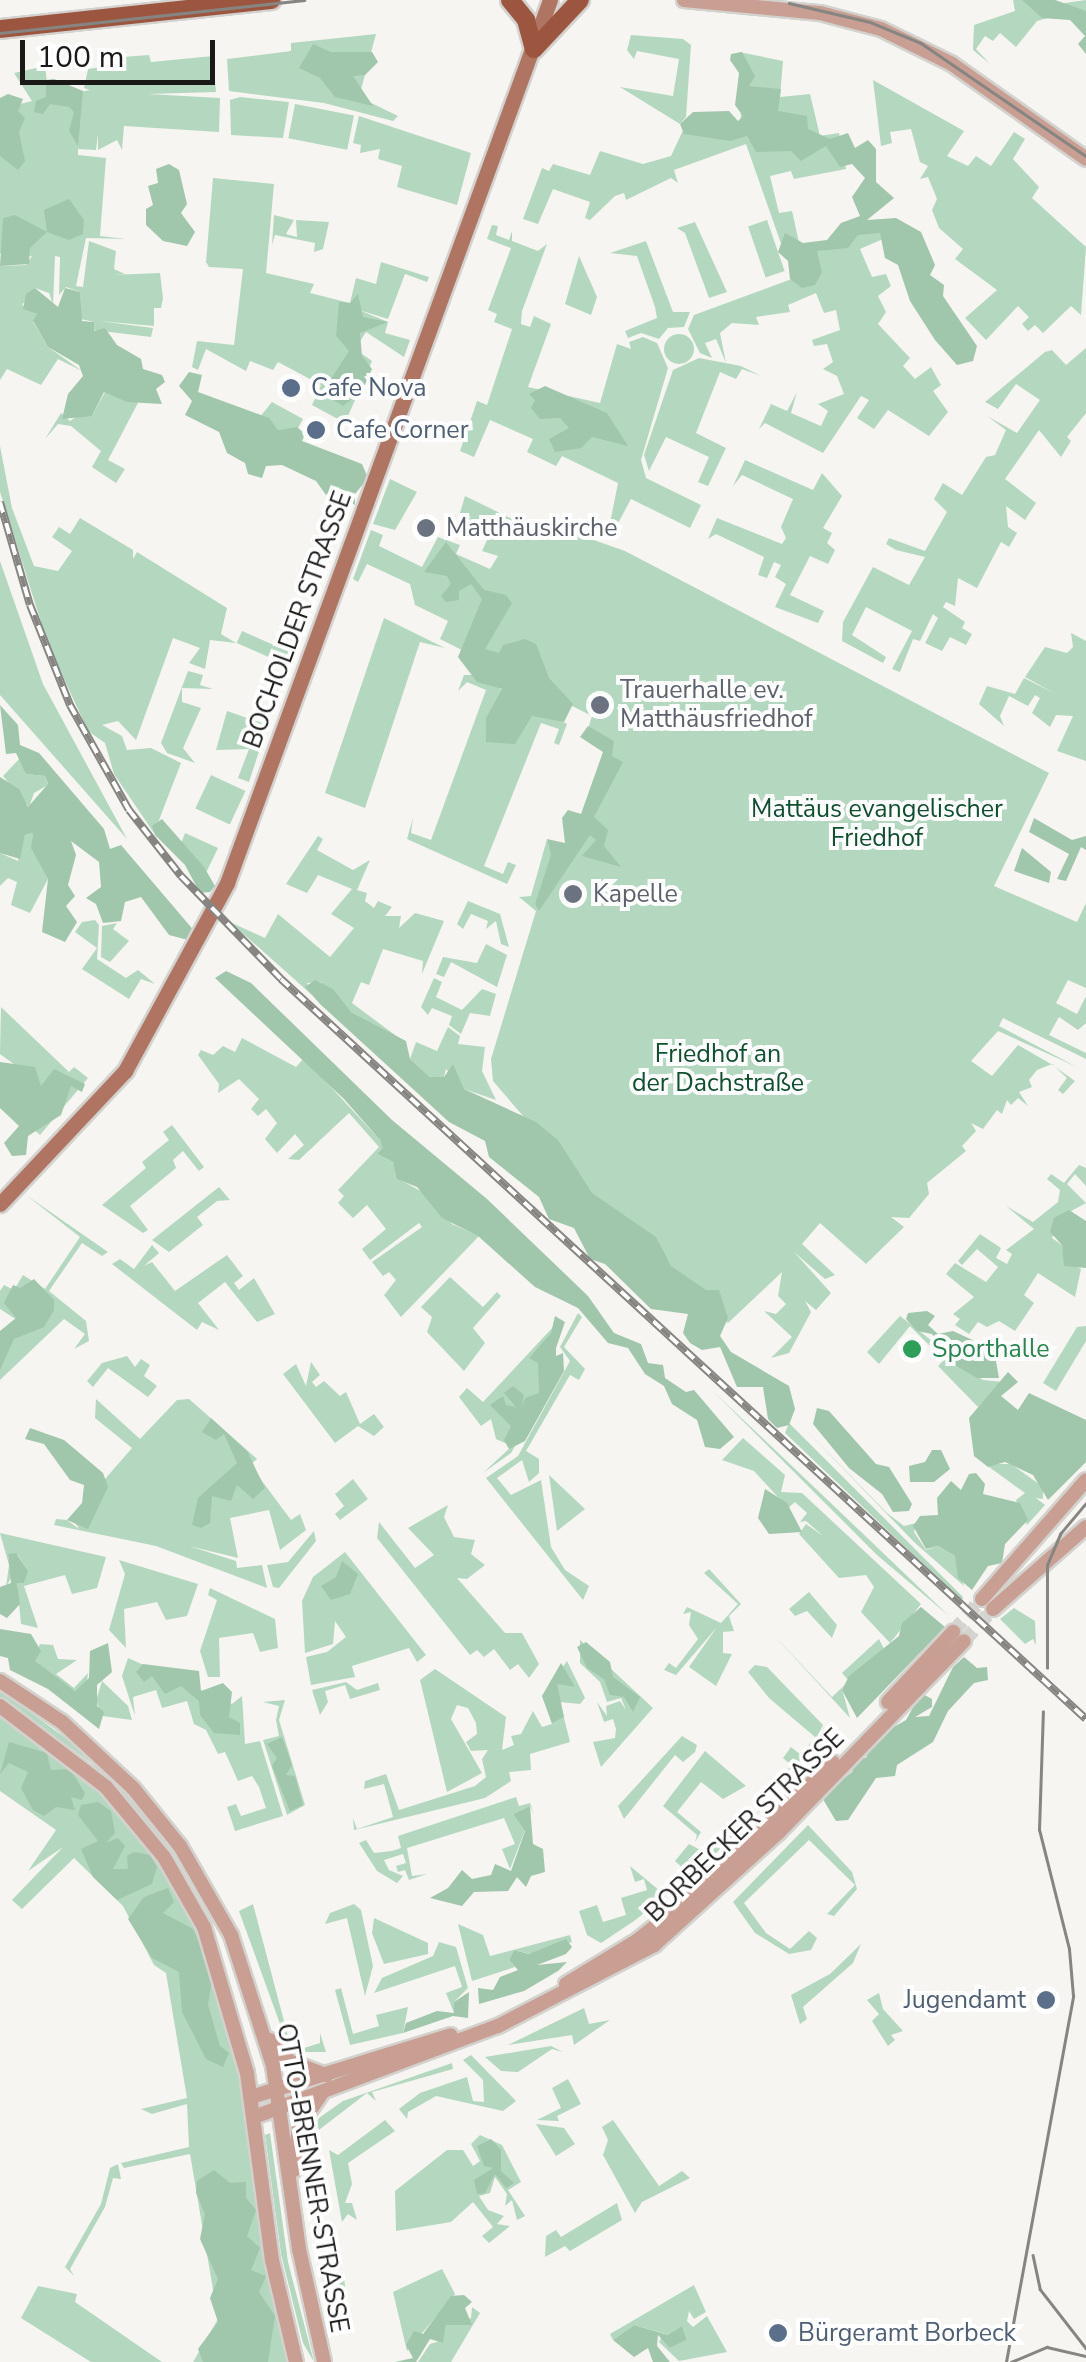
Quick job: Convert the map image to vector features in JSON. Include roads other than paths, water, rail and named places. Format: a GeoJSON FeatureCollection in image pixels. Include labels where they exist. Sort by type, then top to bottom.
{"type":"FeatureCollection","features":[{"type":"Feature","properties":{"kind":"main road"},"geometry":{"type":"LineString","coordinates":[[0,29],[271,0]]}},
{"type":"Feature","properties":{"kind":"main road"},"geometry":{"type":"LineString","coordinates":[[510,0],[526,20],[534,50]]}},
{"type":"Feature","properties":{"kind":"main road","name":"BOCHOLDER STRASSE"},"geometry":{"type":"LineString","coordinates":[[0,1204],[125,1071],[227,883],[550,0]]}},
{"type":"Feature","properties":{"kind":"main road"},"geometry":{"type":"LineString","coordinates":[[534,50],[580,0]]}},
{"type":"Feature","properties":{"kind":"street"},"geometry":{"type":"LineString","coordinates":[[684,0],[820,13]]}},
{"type":"Feature","properties":{"kind":"street"},"geometry":{"type":"LineString","coordinates":[[779,0],[876,27],[932,52],[1086,159]]}},
{"type":"Feature","properties":{"kind":"street"},"geometry":{"type":"LineString","coordinates":[[1086,1480],[988,1604],[1086,1527]]}},
{"type":"Feature","properties":{"kind":"street","name":"BORBECKER STRASSE"},"geometry":{"type":"LineString","coordinates":[[254,2117],[327,2083],[515,2018],[654,1945],[778,1833],[958,1636]]}},
{"type":"Feature","properties":{"kind":"street","name":"OTTO-BRENNER-STRASSE"},"geometry":{"type":"LineString","coordinates":[[0,1681],[92,1748],[172,1835],[226,1924],[264,2028],[277,2090],[298,2241],[324,2362]]}},
{"type":"Feature","properties":{"kind":"street","name":"OTTO-BRENNER-STRASSE"},"geometry":{"type":"LineString","coordinates":[[0,1706],[98,1778],[172,1870],[220,1968],[251,2097],[282,2309],[296,2362]]}},
{"type":"Feature","properties":{"kind":"street"},"geometry":{"type":"LineString","coordinates":[[264,2028],[284,2057],[327,2083],[306,2112],[296,2136],[298,2241]]}},
{"type":"Feature","properties":{"kind":"street","name":"BORBECKER STRASSE"},"geometry":{"type":"LineString","coordinates":[[251,2097],[327,2083]]}},
{"type":"Feature","properties":{"kind":"street"},"geometry":{"type":"LineString","coordinates":[[282,2309],[286,2362]]}},
{"type":"Feature","properties":{"kind":"tunnel"},"geometry":{"type":"LineString","coordinates":[[953,1632],[982,1599]]}},
{"type":"Feature","properties":{"kind":"tunnel"},"geometry":{"type":"LineString","coordinates":[[964,1641],[993,1609]]}},
{"type":"Feature","properties":{"kind":"tram line"},"geometry":{"type":"LineString","coordinates":[[0,33],[304,0]]}},
{"type":"Feature","properties":{"kind":"tram line"},"geometry":{"type":"LineString","coordinates":[[789,3],[870,22],[921,43],[1086,156]]}},
{"type":"Feature","properties":{"kind":"tram line"},"geometry":{"type":"LineString","coordinates":[[1047,1668],[1047,1565],[1060,1534],[1086,1503]]}},
{"type":"Feature","properties":{"kind":"tram line"},"geometry":{"type":"LineString","coordinates":[[1006,2362],[1073,1996],[1069,1949],[1039,1830],[1043,1712]]}},
{"type":"Feature","properties":{"kind":"tram line"},"geometry":{"type":"LineString","coordinates":[[1033,2255],[1040,2289],[1086,2348]]}},
{"type":"Feature","properties":{"kind":"tram line"},"geometry":{"type":"LineString","coordinates":[[1011,2362],[1047,2347],[1086,2356]]}},
{"type":"Feature","properties":{"kind":"railway"},"geometry":{"type":"LineString","coordinates":[[0,502],[30,605],[70,705],[129,810],[181,876],[281,979],[1086,1719]]}},
{"type":"Feature","properties":{"kind":"place","name":"Cafe Nova"},"geometry":{"type":"Point","coordinates":[291,388]}},
{"type":"Feature","properties":{"kind":"place","name":"Cafe Corner"},"geometry":{"type":"Point","coordinates":[316,430]}},
{"type":"Feature","properties":{"kind":"place","name":"Matthäuskirche"},"geometry":{"type":"Point","coordinates":[426,528]}},
{"type":"Feature","properties":{"kind":"place","name":"Trauerhalle ev. Matthäusfriedhof"},"geometry":{"type":"Point","coordinates":[600,705]}},
{"type":"Feature","properties":{"kind":"place","name":"Kapelle"},"geometry":{"type":"Point","coordinates":[573,894]}},
{"type":"Feature","properties":{"kind":"place","name":"Sporthalle"},"geometry":{"type":"Point","coordinates":[912,1349]}},
{"type":"Feature","properties":{"kind":"place","name":"Jugendamt"},"geometry":{"type":"Point","coordinates":[1046,2000]}},
{"type":"Feature","properties":{"kind":"place","name":"Bürgeramt Borbeck"},"geometry":{"type":"Point","coordinates":[778,2333]}},
{"type":"Feature","properties":{"kind":"park label","name":"Mattäus evangelischer Friedhof"},"geometry":{"type":"Point","coordinates":[877,824]}},
{"type":"Feature","properties":{"kind":"park label","name":"Friedhof an der Dachstraße"},"geometry":{"type":"Point","coordinates":[718,1070]}}]}
